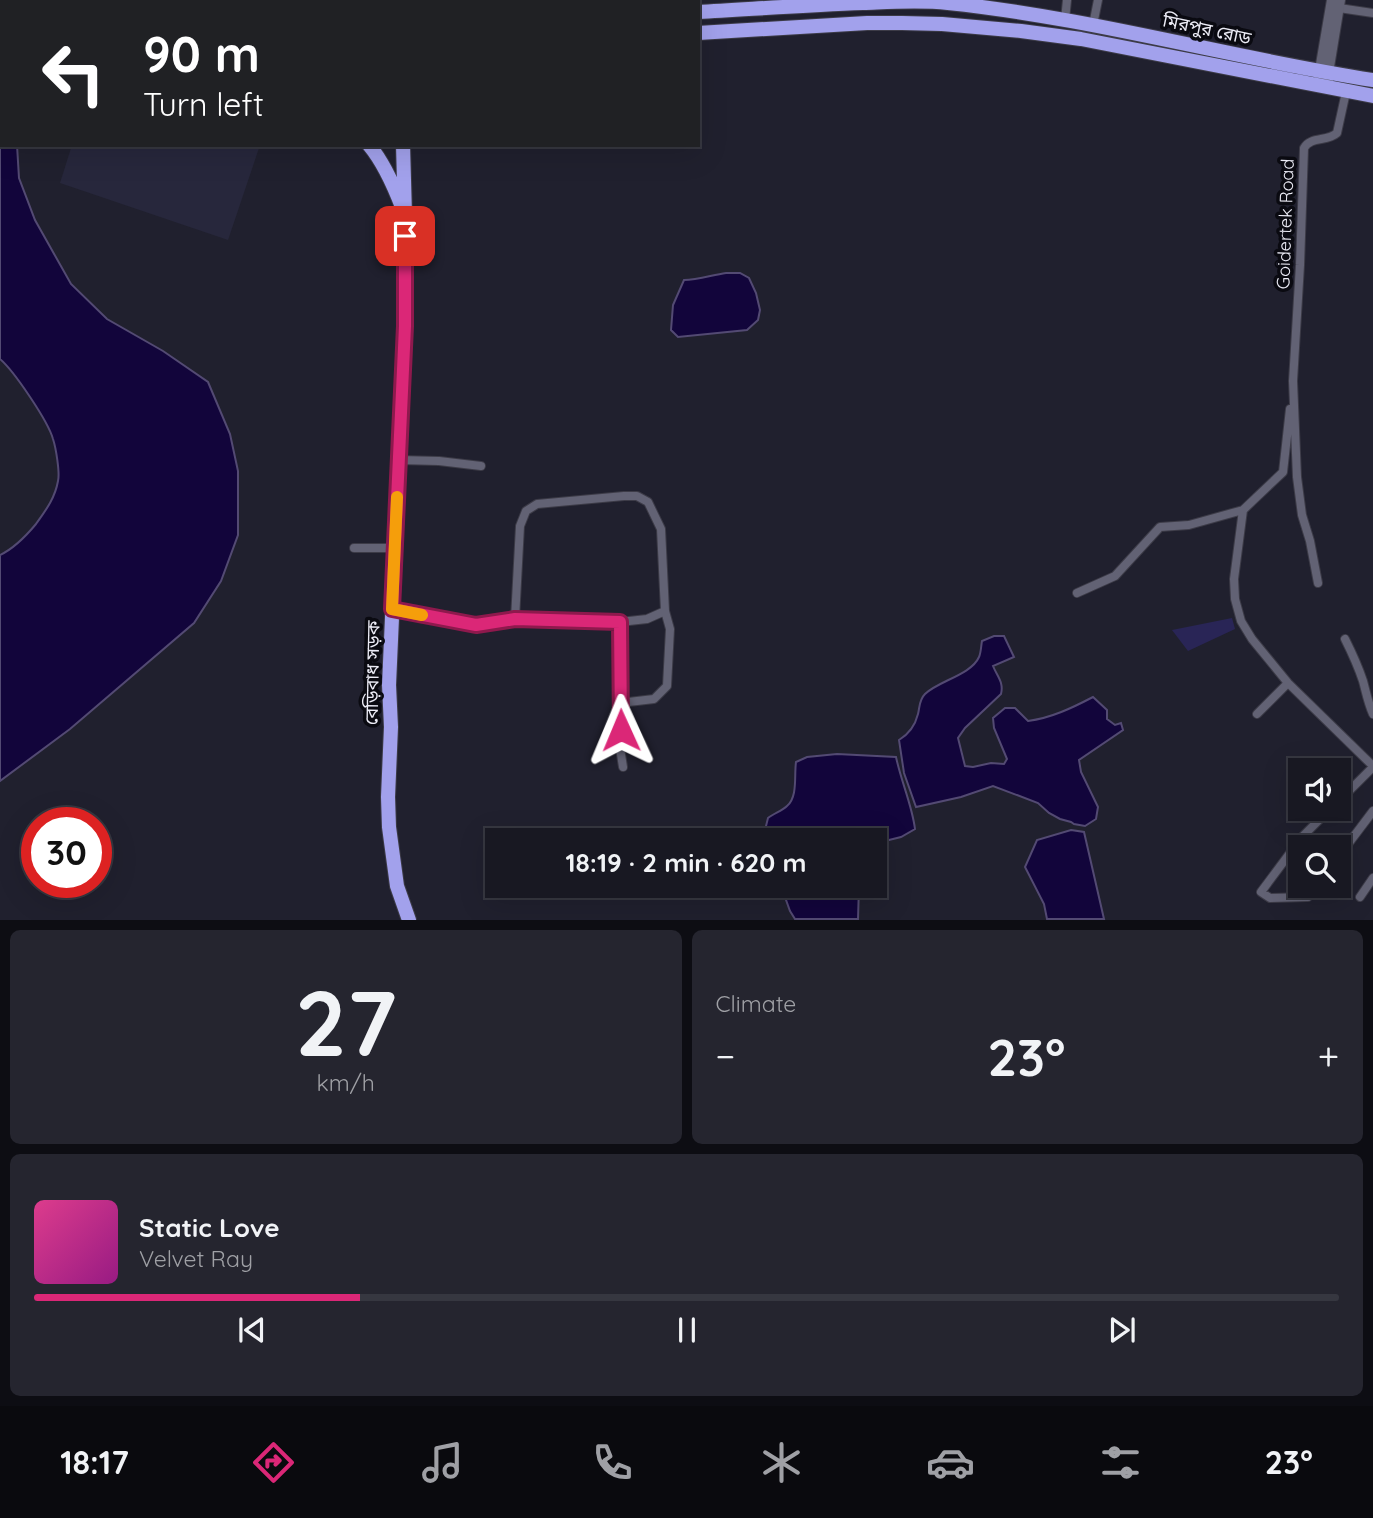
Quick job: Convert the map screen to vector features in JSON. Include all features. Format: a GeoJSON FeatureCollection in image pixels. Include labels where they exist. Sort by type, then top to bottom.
{"type":"FeatureCollection","features":[{"type":"Feature","properties":{"kind":"highway","name":"মিরপুর রোড"},"geometry":{"type":"LineString","coordinates":[[700,12],[865,1],[946,1],[1093,25],[1323,80],[1346,92],[1373,96]]}},
{"type":"Feature","properties":{"kind":"highway","name":"মিরপুর রোড"},"geometry":{"type":"LineString","coordinates":[[700,33],[867,23],[965,26],[1081,39],[1323,80],[1373,80]]}},
{"type":"Feature","properties":{"kind":"highway","name":"বেড়িবাধ সড়ক"},"geometry":{"type":"LineString","coordinates":[[370,147],[391,182],[405,215]]}},
{"type":"Feature","properties":{"kind":"highway","name":"বেড়িবাধ সড়ক"},"geometry":{"type":"LineString","coordinates":[[403,147],[405,326],[389,685],[391,727],[388,797],[397,886],[409,919]]}},
{"type":"Feature","properties":{"kind":"main road"},"geometry":{"type":"LineString","coordinates":[[1323,80],[1337,3]]}},
{"type":"Feature","properties":{"kind":"street"},"geometry":{"type":"LineString","coordinates":[[1065,20],[1067,0]]}},
{"type":"Feature","properties":{"kind":"street"},"geometry":{"type":"LineString","coordinates":[[1093,25],[1098,0]]}},
{"type":"Feature","properties":{"kind":"street"},"geometry":{"type":"LineString","coordinates":[[1337,3],[1373,13]]}},
{"type":"Feature","properties":{"kind":"street","name":"Goidertek Road"},"geometry":{"type":"LineString","coordinates":[[1243,510],[1283,472],[1293,381],[1304,148],[1310,141],[1331,138],[1337,133],[1346,92]]}},
{"type":"Feature","properties":{"kind":"street","name":"Goidertek Road"},"geometry":{"type":"LineString","coordinates":[[1293,381],[1297,477],[1302,515],[1318,583]]}},
{"type":"Feature","properties":{"kind":"street"},"geometry":{"type":"LineString","coordinates":[[399,460],[481,466]]}},
{"type":"Feature","properties":{"kind":"street"},"geometry":{"type":"LineString","coordinates":[[515,619],[520,526],[526,511],[537,504],[624,496],[637,496],[648,502],[661,529],[665,611],[670,629],[667,686],[654,699],[620,703]]}},
{"type":"Feature","properties":{"kind":"street"},"geometry":{"type":"LineString","coordinates":[[1077,593],[1115,576],[1160,527],[1189,525],[1243,510],[1234,579],[1235,599],[1241,621],[1252,639],[1288,683],[1373,766],[1351,789]]}},
{"type":"Feature","properties":{"kind":"street"},"geometry":{"type":"LineString","coordinates":[[354,548],[394,548]]}},
{"type":"Feature","properties":{"kind":"street"},"geometry":{"type":"LineString","coordinates":[[392,609],[476,625],[515,619],[620,622],[647,619],[665,611]]}},
{"type":"Feature","properties":{"kind":"street"},"geometry":{"type":"LineString","coordinates":[[620,622],[620,748],[623,767]]}},
{"type":"Feature","properties":{"kind":"street"},"geometry":{"type":"LineString","coordinates":[[1345,639],[1373,714]]}},
{"type":"Feature","properties":{"kind":"street"},"geometry":{"type":"LineString","coordinates":[[1257,714],[1288,683]]}},
{"type":"Feature","properties":{"kind":"street"},"geometry":{"type":"LineString","coordinates":[[1351,840],[1373,811]]}},
{"type":"Feature","properties":{"kind":"street"},"geometry":{"type":"LineString","coordinates":[[1304,835],[1318,821]]}},
{"type":"Feature","properties":{"kind":"street"},"geometry":{"type":"LineString","coordinates":[[1288,856],[1261,892],[1270,898],[1288,898]]}},
{"type":"Feature","properties":{"kind":"street"},"geometry":{"type":"LineString","coordinates":[[1360,897],[1373,878]]}},
{"type":"Feature","properties":{"kind":"shaded area"},"geometry":{"type":"Polygon","coordinates":[[[0,147],[17,147],[19,178],[35,220],[71,284],[107,319],[163,351],[208,382],[230,434],[238,471],[238,535],[221,581],[194,623],[70,729],[0,781],[0,555],[20,541],[40,519],[55,493],[58,472],[54,443],[45,421],[22,385],[0,359],[0,147]]]}},
{"type":"Feature","properties":{"kind":"shaded area"},"geometry":{"type":"Polygon","coordinates":[[[71,147],[259,147],[228,240],[60,183],[71,147]]]}},
{"type":"Feature","properties":{"kind":"shaded area"},"geometry":{"type":"Polygon","coordinates":[[[740,273],[749,278],[760,310],[758,320],[747,330],[678,337],[671,330],[673,305],[684,280],[740,273]]]}},
{"type":"Feature","properties":{"kind":"shaded area"},"geometry":{"type":"Polygon","coordinates":[[[1232,618],[1235,629],[1188,651],[1172,630],[1232,618]]]}},
{"type":"Feature","properties":{"kind":"shaded area"},"geometry":{"type":"Polygon","coordinates":[[[994,636],[1004,636],[1014,657],[993,666],[1001,683],[1001,694],[958,738],[965,766],[1004,764],[1007,759],[994,728],[993,718],[1005,708],[1015,708],[1028,721],[1045,718],[1093,697],[1107,710],[1107,719],[1115,725],[1121,723],[1123,730],[1079,760],[1081,772],[1098,807],[1096,819],[1085,826],[1060,819],[1038,803],[993,786],[961,797],[916,807],[904,773],[899,740],[913,726],[925,694],[969,669],[979,657],[982,641],[994,636]]]}},
{"type":"Feature","properties":{"kind":"shaded area"},"geometry":{"type":"Polygon","coordinates":[[[837,754],[896,757],[915,829],[901,837],[887,840],[887,828],[766,828],[768,818],[785,808],[793,797],[796,762],[807,757],[837,754]]]}},
{"type":"Feature","properties":{"kind":"shaded area"},"geometry":{"type":"Polygon","coordinates":[[[1071,830],[1084,832],[1104,919],[1047,919],[1044,904],[1025,867],[1037,840],[1071,830]]]}},
{"type":"Feature","properties":{"kind":"shaded area"},"geometry":{"type":"Polygon","coordinates":[[[785,898],[859,898],[858,919],[795,919],[785,898]]]}},
{"type":"Feature","properties":{"kind":"slow traffic"},"geometry":{"type":"LineString","coordinates":[[397,497],[392,609],[422,615]]}},
{"type":"Feature","properties":{"kind":"route"},"geometry":{"type":"LineString","coordinates":[[405,236],[405,326],[392,609],[476,625],[515,619],[620,622],[621,730]]}}]}
